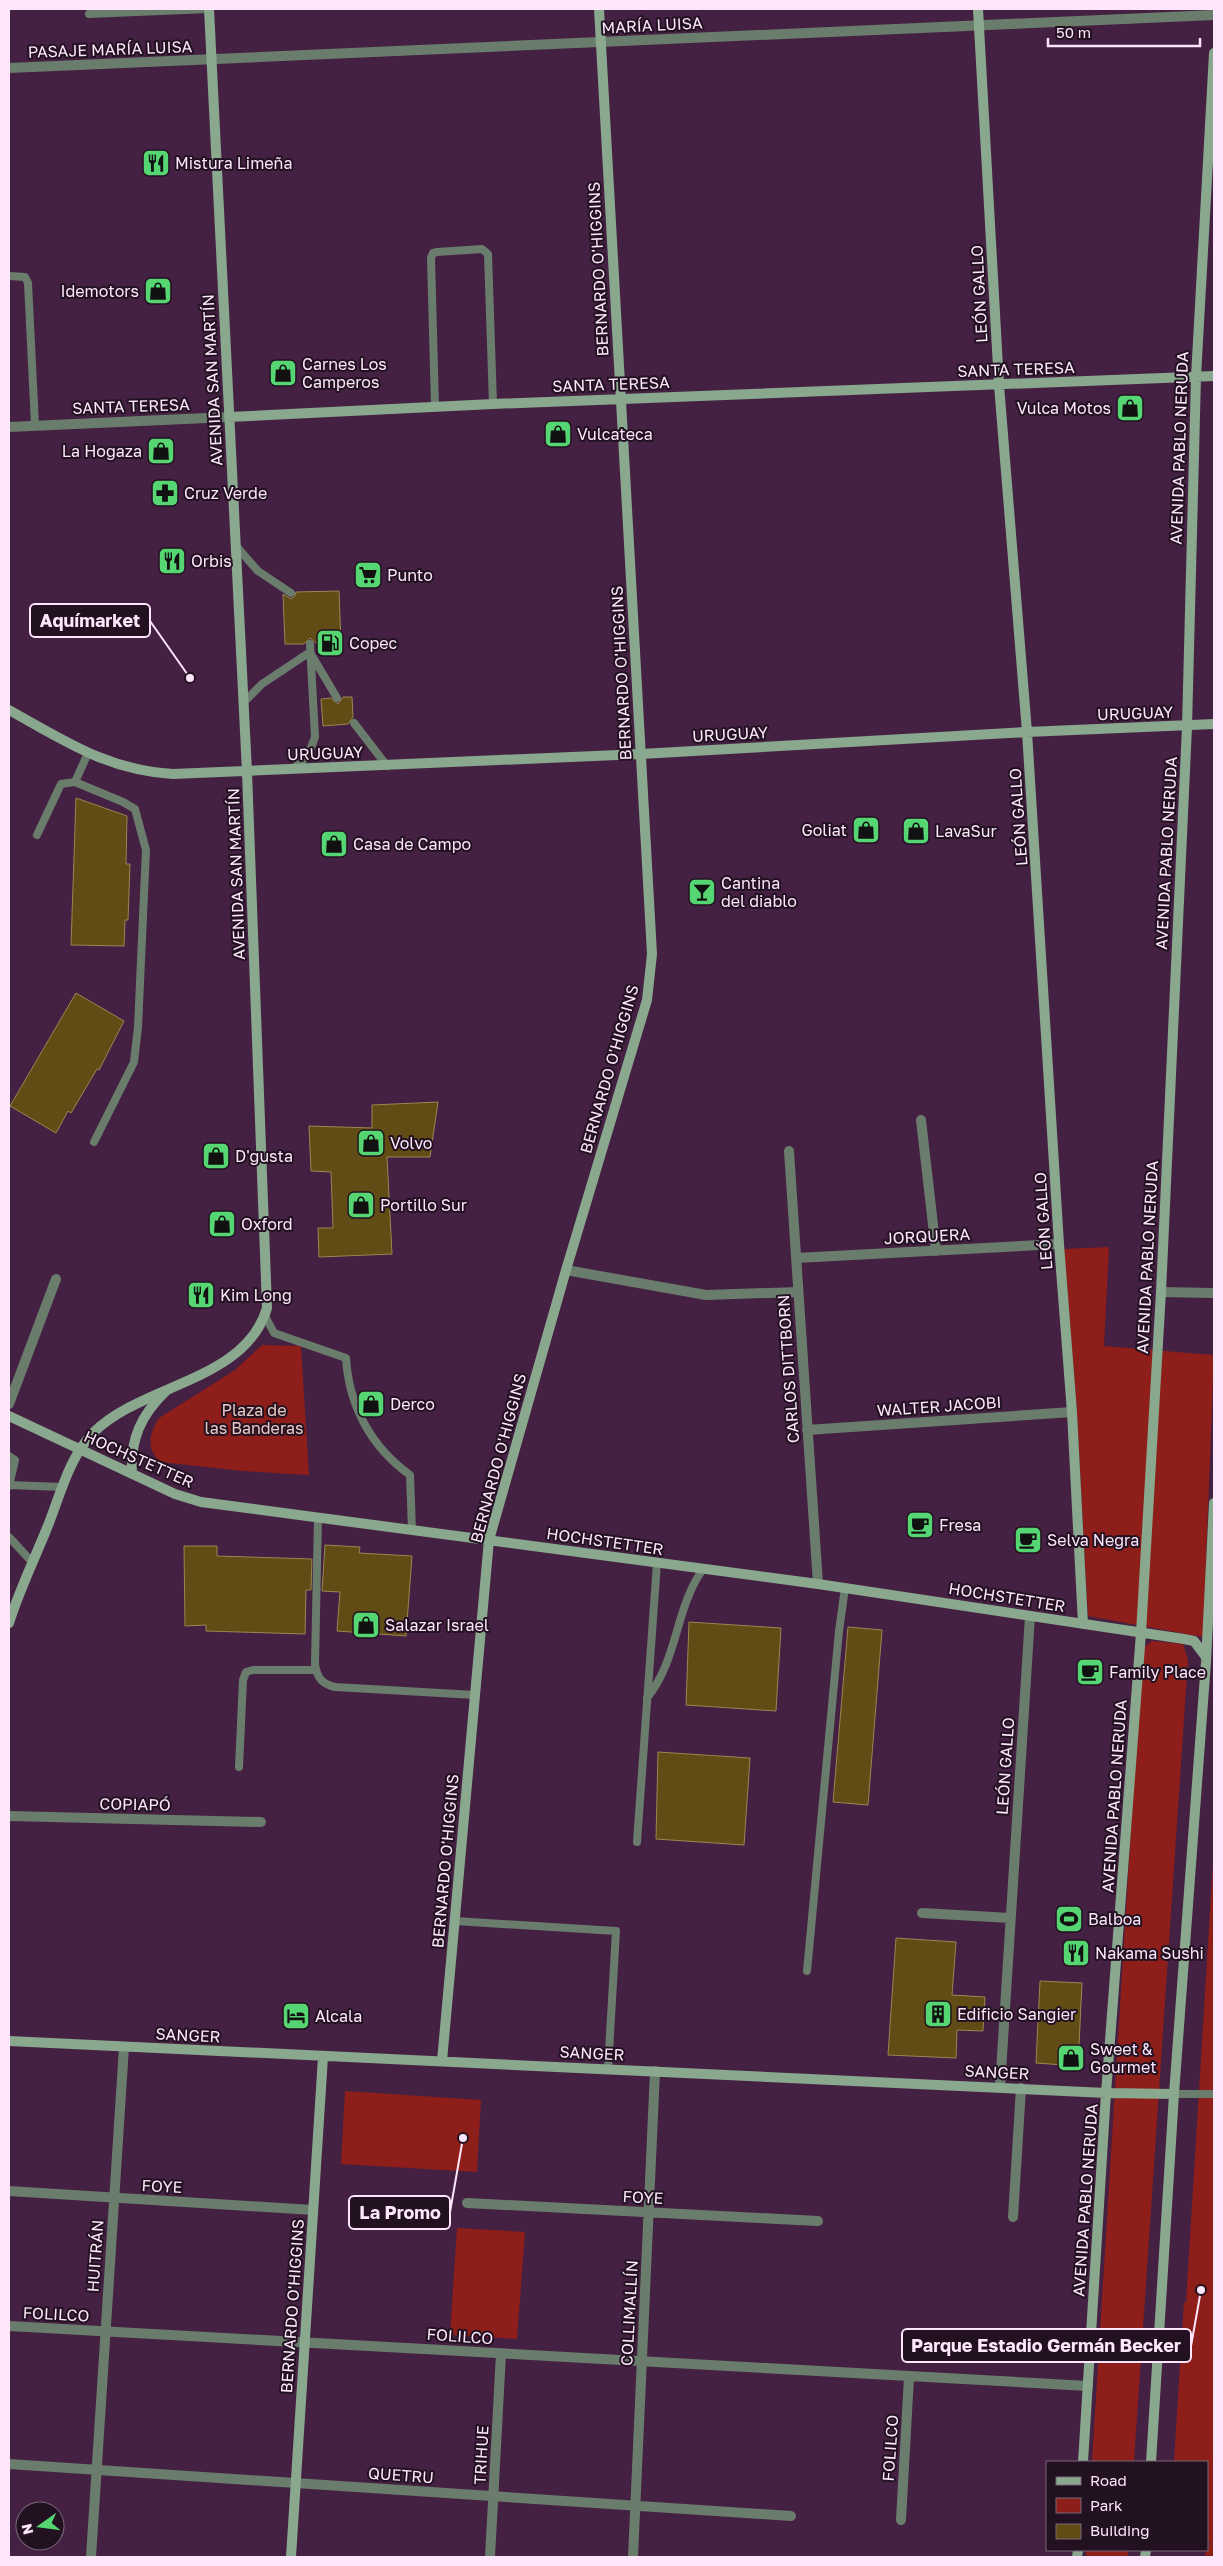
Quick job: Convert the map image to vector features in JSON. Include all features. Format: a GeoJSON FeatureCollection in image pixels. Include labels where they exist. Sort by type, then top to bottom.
{"type":"FeatureCollection","features":[{"type":"Feature","properties":{"kind":"main road","name":"AVENIDA SAN MARTÍN"},"geometry":{"type":"LineString","coordinates":[[9,1623],[79,1448],[110,1418],[128,1406],[209,1371],[238,1352],[256,1333],[267,1308],[247,772],[209,9]]}},
{"type":"Feature","properties":{"kind":"main road","name":"BERNARDO O'HIGGINS"},"geometry":{"type":"LineString","coordinates":[[442,2061],[489,1540],[566,1270],[647,1000],[650,978],[652,930],[599,9]]}},
{"type":"Feature","properties":{"kind":"main road","name":"LEÓN GALLO"},"geometry":{"type":"LineString","coordinates":[[978,9],[999,385],[1028,732],[1059,1244],[1072,1412],[1083,1624]]}},
{"type":"Feature","properties":{"kind":"main road","name":"AVENIDA PABLO NERUDA"},"geometry":{"type":"LineString","coordinates":[[1083,2461],[1106,2093],[1141,1633],[1161,1292],[1187,727],[1196,377],[1214,53]]}},
{"type":"Feature","properties":{"kind":"main road","name":"SANTA TERESA"},"geometry":{"type":"LineString","coordinates":[[229,417],[435,406],[1214,376]]}},
{"type":"Feature","properties":{"kind":"main road","name":"URUGUAY"},"geometry":{"type":"LineString","coordinates":[[9,710],[107,762],[153,773],[247,772],[387,766],[1028,732],[1187,727],[1214,724]]}},
{"type":"Feature","properties":{"kind":"main road"},"geometry":{"type":"LineString","coordinates":[[132,1474],[132,1453],[136,1432],[153,1404],[169,1389]]}},
{"type":"Feature","properties":{"kind":"main road","name":"HOCHSTETTER"},"geometry":{"type":"LineString","coordinates":[[10,1417],[175,1494],[201,1502],[818,1584],[1194,1641],[1206,1656]]}},
{"type":"Feature","properties":{"kind":"main road"},"geometry":{"type":"LineString","coordinates":[[1151,2461],[1174,2094],[1206,1656],[1211,1643],[1214,1502]]}},
{"type":"Feature","properties":{"kind":"main road","name":"SANGER"},"geometry":{"type":"LineString","coordinates":[[9,2041],[1106,2093],[1174,2094]]}},
{"type":"Feature","properties":{"kind":"main road","name":"BERNARDO O'HIGGINS"},"geometry":{"type":"LineString","coordinates":[[291,2557],[323,2057]]}},
{"type":"Feature","properties":{"kind":"street","name":"MARÍA LUISA"},"geometry":{"type":"LineString","coordinates":[[211,60],[1214,15]]}},
{"type":"Feature","properties":{"kind":"street","name":"PASAJE MARÍA LUISA"},"geometry":{"type":"LineString","coordinates":[[9,68],[211,60]]}},
{"type":"Feature","properties":{"kind":"street","name":"SANTA TERESA"},"geometry":{"type":"LineString","coordinates":[[9,427],[229,417]]}},
{"type":"Feature","properties":{"kind":"street"},"geometry":{"type":"LineString","coordinates":[[921,1120],[936,1251]]}},
{"type":"Feature","properties":{"kind":"street","name":"CARLOS DITTBORN"},"geometry":{"type":"LineString","coordinates":[[789,1151],[818,1584]]}},
{"type":"Feature","properties":{"kind":"street","name":"JORQUERA"},"geometry":{"type":"LineString","coordinates":[[796,1258],[1059,1244]]}},
{"type":"Feature","properties":{"kind":"street"},"geometry":{"type":"LineString","coordinates":[[566,1270],[706,1295],[798,1292]]}},
{"type":"Feature","properties":{"kind":"street"},"geometry":{"type":"LineString","coordinates":[[9,1404],[56,1279]]}},
{"type":"Feature","properties":{"kind":"street"},"geometry":{"type":"LineString","coordinates":[[1161,1292],[1214,1293]]}},
{"type":"Feature","properties":{"kind":"street","name":"WALTER JACOBI"},"geometry":{"type":"LineString","coordinates":[[808,1430],[1072,1412]]}},
{"type":"Feature","properties":{"kind":"street","name":"LEÓN GALLO"},"geometry":{"type":"LineString","coordinates":[[1000,2087],[1030,1616]]}},
{"type":"Feature","properties":{"kind":"street","name":"COPIAPÓ"},"geometry":{"type":"LineString","coordinates":[[9,1816],[261,1822]]}},
{"type":"Feature","properties":{"kind":"street"},"geometry":{"type":"LineString","coordinates":[[922,1913],[1010,1918]]}},
{"type":"Feature","properties":{"kind":"street","name":"HUITRÁN"},"geometry":{"type":"LineString","coordinates":[[91,2557],[124,2047]]}},
{"type":"Feature","properties":{"kind":"street","name":"COLLIMALLÍN"},"geometry":{"type":"LineString","coordinates":[[633,2557],[655,2071]]}},
{"type":"Feature","properties":{"kind":"street"},"geometry":{"type":"LineString","coordinates":[[1013,2217],[1021,2088]]}},
{"type":"Feature","properties":{"kind":"street","name":"FOYE"},"geometry":{"type":"LineString","coordinates":[[9,2192],[313,2210]]}},
{"type":"Feature","properties":{"kind":"street","name":"FOYE"},"geometry":{"type":"LineString","coordinates":[[466,2203],[818,2221]]}},
{"type":"Feature","properties":{"kind":"street","name":"FOLILCO"},"geometry":{"type":"LineString","coordinates":[[9,2326],[1088,2386]]}},
{"type":"Feature","properties":{"kind":"street","name":"TRIHUE"},"geometry":{"type":"LineString","coordinates":[[490,2557],[501,2354]]}},
{"type":"Feature","properties":{"kind":"street","name":"FOLILCO"},"geometry":{"type":"LineString","coordinates":[[900,2520],[909,2377]]}},
{"type":"Feature","properties":{"kind":"street","name":"QUETRU"},"geometry":{"type":"LineString","coordinates":[[9,2464],[791,2516]]}},
{"type":"Feature","properties":{"kind":"lane"},"geometry":{"type":"LineString","coordinates":[[89,14],[209,9]]}},
{"type":"Feature","properties":{"kind":"lane"},"geometry":{"type":"LineString","coordinates":[[435,406],[431,258],[433,253],[437,252],[482,249],[488,254],[493,404]]}},
{"type":"Feature","properties":{"kind":"lane"},"geometry":{"type":"LineString","coordinates":[[9,276],[20,275],[25,277],[28,283],[35,425]]}},
{"type":"Feature","properties":{"kind":"lane"},"geometry":{"type":"LineString","coordinates":[[236,546],[258,571],[291,593]]}},
{"type":"Feature","properties":{"kind":"lane"},"geometry":{"type":"LineString","coordinates":[[291,770],[308,756],[315,737],[310,644]]}},
{"type":"Feature","properties":{"kind":"lane"},"geometry":{"type":"LineString","coordinates":[[243,703],[262,684],[310,652]]}},
{"type":"Feature","properties":{"kind":"lane"},"geometry":{"type":"LineString","coordinates":[[310,652],[337,698]]}},
{"type":"Feature","properties":{"kind":"lane"},"geometry":{"type":"LineString","coordinates":[[354,724],[387,766]]}},
{"type":"Feature","properties":{"kind":"lane"},"geometry":{"type":"LineString","coordinates":[[74,782],[88,753]]}},
{"type":"Feature","properties":{"kind":"lane"},"geometry":{"type":"LineString","coordinates":[[37,835],[61,784],[74,782],[136,809],[146,850],[138,1027],[134,1062],[94,1142]]}},
{"type":"Feature","properties":{"kind":"lane"},"geometry":{"type":"LineString","coordinates":[[265,1316],[274,1333],[346,1358],[351,1392],[364,1425],[387,1455],[410,1474],[412,1530]]}},
{"type":"Feature","properties":{"kind":"lane"},"geometry":{"type":"LineString","coordinates":[[9,1456],[15,1460],[9,1486],[64,1487]]}},
{"type":"Feature","properties":{"kind":"lane"},"geometry":{"type":"LineString","coordinates":[[318,1518],[316,1670],[319,1679],[325,1684],[335,1687],[475,1694]]}},
{"type":"Feature","properties":{"kind":"lane"},"geometry":{"type":"LineString","coordinates":[[9,1537],[33,1563]]}},
{"type":"Feature","properties":{"kind":"lane"},"geometry":{"type":"LineString","coordinates":[[637,1842],[657,1563]]}},
{"type":"Feature","properties":{"kind":"lane"},"geometry":{"type":"LineString","coordinates":[[647,1698],[666,1669],[685,1602],[692,1586],[703,1569]]}},
{"type":"Feature","properties":{"kind":"lane"},"geometry":{"type":"LineString","coordinates":[[807,1971],[839,1631],[845,1588]]}},
{"type":"Feature","properties":{"kind":"lane"},"geometry":{"type":"LineString","coordinates":[[239,1767],[246,1672],[253,1670],[316,1670]]}},
{"type":"Feature","properties":{"kind":"lane"},"geometry":{"type":"LineString","coordinates":[[455,1921],[616,1931],[608,2069]]}},
{"type":"Feature","properties":{"kind":"lane"},"geometry":{"type":"LineString","coordinates":[[1174,2094],[1214,2094]]}},
{"type":"Feature","properties":{"kind":"green space"},"geometry":{"type":"Polygon","coordinates":[[[1109,1247],[1104,1346],[1214,1355],[1203,1637],[1088,1616],[1077,1412],[1064,1249],[1109,1247]]]}},
{"type":"Feature","properties":{"kind":"green space","name":"Plaza de las Banderas"},"geometry":{"type":"Polygon","coordinates":[[[262,1345],[301,1346],[309,1475],[243,1471],[160,1462],[153,1451],[150,1441],[159,1418],[235,1370],[262,1345]]]}},
{"type":"Feature","properties":{"kind":"green space"},"geometry":{"type":"Polygon","coordinates":[[[1152,1641],[1183,1644],[1188,1660],[1134,2461],[1092,2461],[1142,1649],[1152,1641]]]}},
{"type":"Feature","properties":{"kind":"green space"},"geometry":{"type":"Polygon","coordinates":[[[1214,1845],[1214,2557],[1204,2557],[1210,2543],[1208,2542],[1208,2461],[1174,2461],[1184,2302],[1186,2303],[1214,1845]]]}},
{"type":"Feature","properties":{"kind":"green space"},"geometry":{"type":"Polygon","coordinates":[[[345,2091],[481,2100],[477,2172],[341,2164],[345,2091]]]}},
{"type":"Feature","properties":{"kind":"green space"},"geometry":{"type":"Polygon","coordinates":[[[457,2228],[525,2232],[517,2339],[450,2335],[457,2228]]]}},
{"type":"Feature","properties":{"kind":"green space"},"geometry":{"type":"Polygon","coordinates":[[[1086,2551],[1128,2551],[1128,2557],[1086,2557],[1086,2551]]]}},
{"type":"Feature","properties":{"kind":"building"},"geometry":{"type":"Polygon","coordinates":[[[339,591],[341,642],[316,643],[310,638],[304,644],[285,644],[283,594],[291,599],[295,596],[296,592],[339,591]]]}},
{"type":"Feature","properties":{"kind":"building"},"geometry":{"type":"Polygon","coordinates":[[[343,697],[352,697],[353,717],[348,724],[323,726],[321,699],[331,698],[338,704],[343,697]]]}},
{"type":"Feature","properties":{"kind":"building"},"geometry":{"type":"Polygon","coordinates":[[[76,798],[127,816],[126,864],[130,864],[128,920],[125,920],[124,946],[71,945],[76,798]]]}},
{"type":"Feature","properties":{"kind":"building"},"geometry":{"type":"Polygon","coordinates":[[[76,993],[124,1021],[99,1070],[97,1069],[71,1113],[68,1111],[56,1133],[10,1106],[76,993]]]}},
{"type":"Feature","properties":{"kind":"building"},"geometry":{"type":"Polygon","coordinates":[[[438,1102],[430,1157],[387,1157],[392,1254],[319,1257],[318,1228],[333,1228],[331,1172],[311,1171],[309,1126],[372,1128],[372,1105],[438,1102]]]}},
{"type":"Feature","properties":{"kind":"building"},"geometry":{"type":"Polygon","coordinates":[[[325,1545],[360,1547],[359,1553],[412,1556],[406,1636],[337,1631],[340,1592],[322,1591],[325,1545]]]}},
{"type":"Feature","properties":{"kind":"building"},"geometry":{"type":"Polygon","coordinates":[[[184,1546],[217,1546],[217,1556],[312,1559],[311,1590],[306,1590],[305,1634],[206,1631],[206,1625],[185,1626],[184,1546]]]}},
{"type":"Feature","properties":{"kind":"building"},"geometry":{"type":"Polygon","coordinates":[[[689,1622],[781,1628],[776,1711],[686,1705],[689,1622]]]}},
{"type":"Feature","properties":{"kind":"building"},"geometry":{"type":"Polygon","coordinates":[[[848,1627],[882,1630],[868,1805],[833,1802],[848,1627]]]}},
{"type":"Feature","properties":{"kind":"building"},"geometry":{"type":"Polygon","coordinates":[[[658,1752],[750,1758],[744,1845],[656,1839],[658,1752]]]}},
{"type":"Feature","properties":{"kind":"building","name":"Edificio Sangier"},"geometry":{"type":"Polygon","coordinates":[[[896,1938],[956,1942],[952,1995],[985,1997],[983,2031],[957,2030],[956,2058],[888,2055],[896,1938]]]}},
{"type":"Feature","properties":{"kind":"building"},"geometry":{"type":"Polygon","coordinates":[[[1040,1981],[1082,1983],[1078,2066],[1036,2063],[1040,1981]]]}},
{"type":"Feature","properties":{"kind":"place","name":"Mistura Limeña"},"geometry":{"type":"Point","coordinates":[156,163]}},
{"type":"Feature","properties":{"kind":"place","name":"Idemotors"},"geometry":{"type":"Point","coordinates":[158,291]}},
{"type":"Feature","properties":{"kind":"place","name":"Carnes Los Camperos"},"geometry":{"type":"Point","coordinates":[283,373]}},
{"type":"Feature","properties":{"kind":"place","name":"Vulca Motos"},"geometry":{"type":"Point","coordinates":[1130,408]}},
{"type":"Feature","properties":{"kind":"place","name":"Vulcateca"},"geometry":{"type":"Point","coordinates":[558,434]}},
{"type":"Feature","properties":{"kind":"place","name":"La Hogaza"},"geometry":{"type":"Point","coordinates":[161,451]}},
{"type":"Feature","properties":{"kind":"place","name":"Cruz Verde"},"geometry":{"type":"Point","coordinates":[165,493]}},
{"type":"Feature","properties":{"kind":"place","name":"Orbis"},"geometry":{"type":"Point","coordinates":[172,561]}},
{"type":"Feature","properties":{"kind":"place","name":"Punto"},"geometry":{"type":"Point","coordinates":[368,575]}},
{"type":"Feature","properties":{"kind":"place","name":"Copec"},"geometry":{"type":"Point","coordinates":[330,643]}},
{"type":"Feature","properties":{"kind":"place","name":"Aquímarket"},"geometry":{"type":"Point","coordinates":[190,678]}},
{"type":"Feature","properties":{"kind":"place","name":"Goliat"},"geometry":{"type":"Point","coordinates":[866,830]}},
{"type":"Feature","properties":{"kind":"place","name":"LavaSur"},"geometry":{"type":"Point","coordinates":[916,831]}},
{"type":"Feature","properties":{"kind":"place","name":"Casa de Campo"},"geometry":{"type":"Point","coordinates":[334,844]}},
{"type":"Feature","properties":{"kind":"place","name":"Cantina del diablo"},"geometry":{"type":"Point","coordinates":[702,892]}},
{"type":"Feature","properties":{"kind":"place","name":"Volvo"},"geometry":{"type":"Point","coordinates":[371,1143]}},
{"type":"Feature","properties":{"kind":"place","name":"D'gusta"},"geometry":{"type":"Point","coordinates":[216,1156]}},
{"type":"Feature","properties":{"kind":"place","name":"Portillo Sur"},"geometry":{"type":"Point","coordinates":[361,1205]}},
{"type":"Feature","properties":{"kind":"place","name":"Oxford"},"geometry":{"type":"Point","coordinates":[222,1224]}},
{"type":"Feature","properties":{"kind":"place","name":"Kim Long"},"geometry":{"type":"Point","coordinates":[201,1295]}},
{"type":"Feature","properties":{"kind":"place","name":"Derco"},"geometry":{"type":"Point","coordinates":[371,1404]}},
{"type":"Feature","properties":{"kind":"place","name":"Fresa"},"geometry":{"type":"Point","coordinates":[920,1525]}},
{"type":"Feature","properties":{"kind":"place","name":"Selva Negra"},"geometry":{"type":"Point","coordinates":[1028,1540]}},
{"type":"Feature","properties":{"kind":"place","name":"Salazar Israel"},"geometry":{"type":"Point","coordinates":[366,1625]}},
{"type":"Feature","properties":{"kind":"place","name":"Family Place"},"geometry":{"type":"Point","coordinates":[1090,1672]}},
{"type":"Feature","properties":{"kind":"place","name":"Balboa"},"geometry":{"type":"Point","coordinates":[1069,1919]}},
{"type":"Feature","properties":{"kind":"place","name":"Nakama Sushi"},"geometry":{"type":"Point","coordinates":[1076,1953]}},
{"type":"Feature","properties":{"kind":"place","name":"Edificio Sangier"},"geometry":{"type":"Point","coordinates":[938,2014]}},
{"type":"Feature","properties":{"kind":"place","name":"Alcala"},"geometry":{"type":"Point","coordinates":[296,2016]}},
{"type":"Feature","properties":{"kind":"place","name":"Sweet & Gourmet"},"geometry":{"type":"Point","coordinates":[1071,2058]}},
{"type":"Feature","properties":{"kind":"place","name":"La Promo"},"geometry":{"type":"Point","coordinates":[463,2138]}},
{"type":"Feature","properties":{"kind":"place","name":"Parque Estadio Germán Becker"},"geometry":{"type":"Point","coordinates":[1201,2290]}}]}
